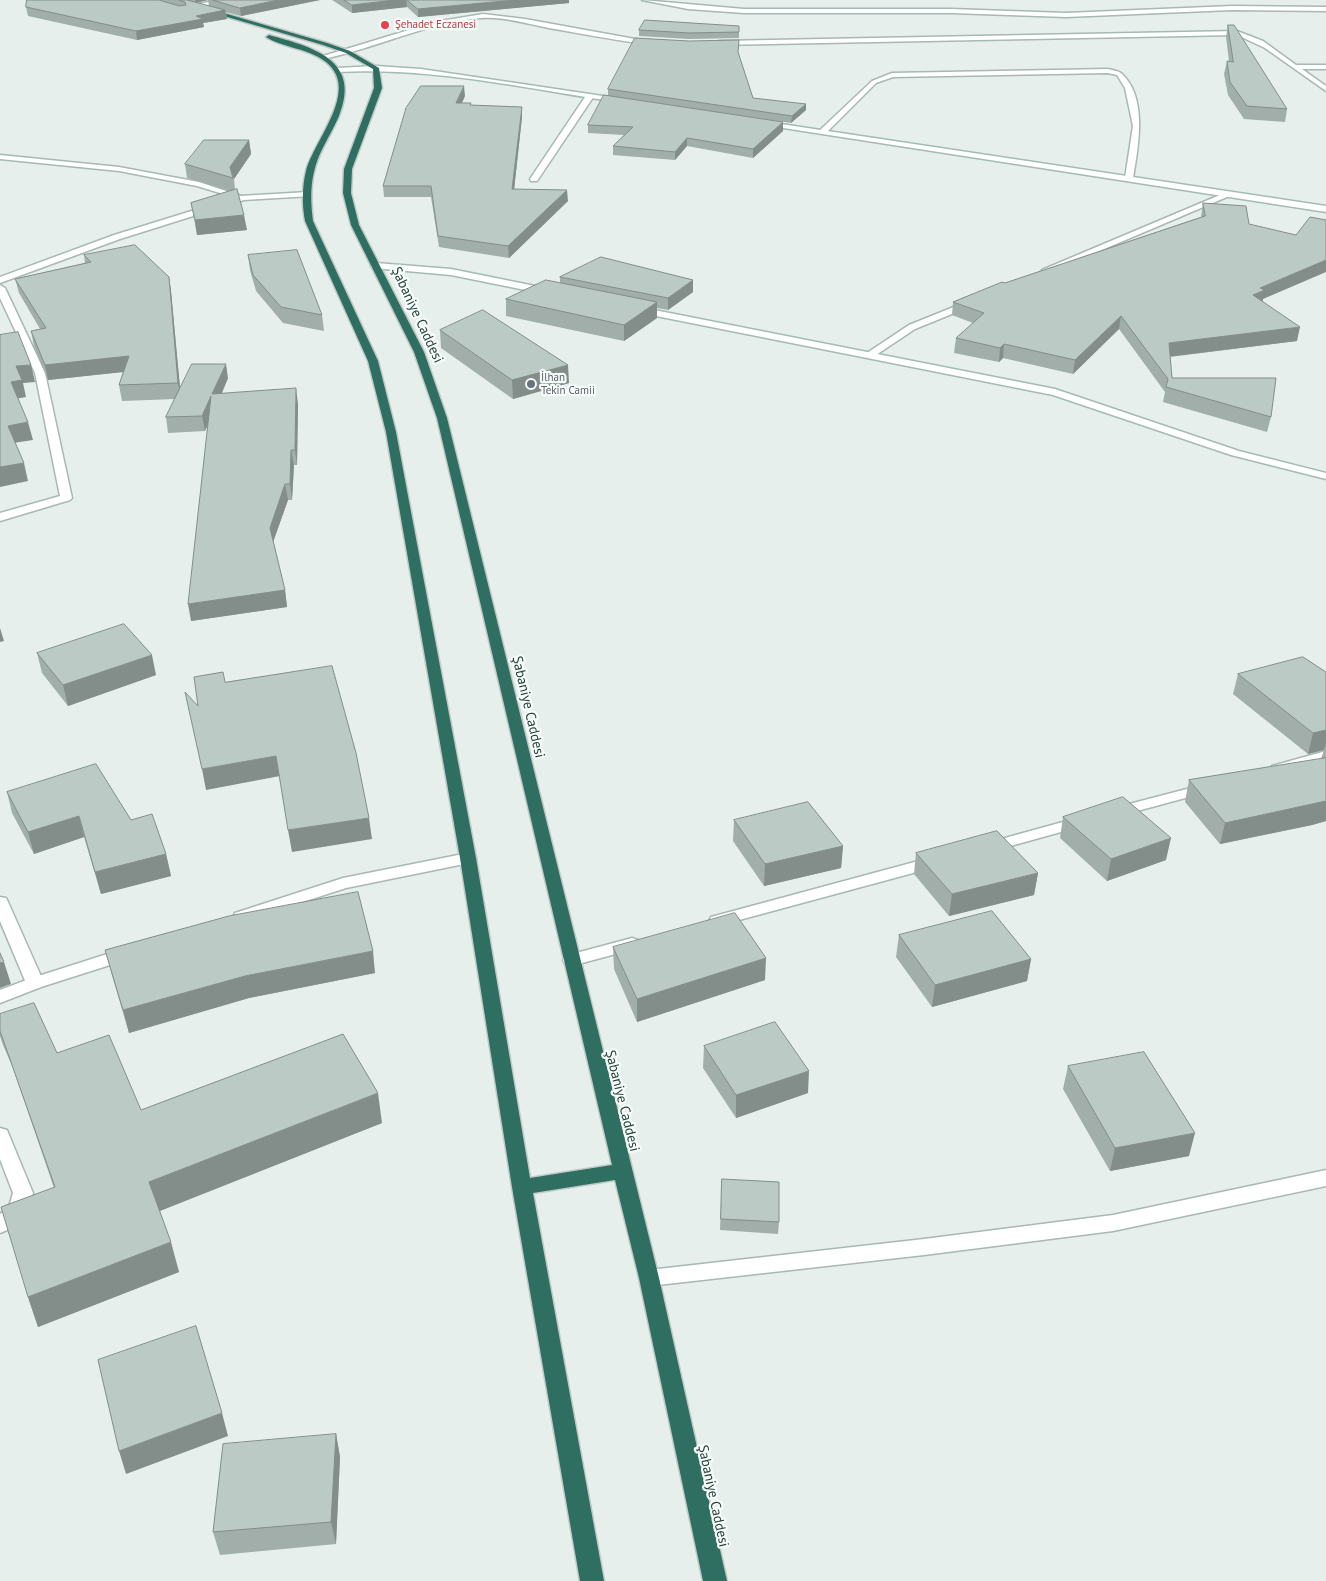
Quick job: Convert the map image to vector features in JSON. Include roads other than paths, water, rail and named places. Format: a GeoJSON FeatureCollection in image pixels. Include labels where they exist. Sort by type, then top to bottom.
{"type":"FeatureCollection","features":[{"type":"Feature","properties":{"kind":"highway"},"geometry":{"type":"LineString","coordinates":[[172,0],[308,38],[348,52],[376,68]]}},
{"type":"Feature","properties":{"kind":"highway"},"geometry":{"type":"LineString","coordinates":[[265,36],[323,58],[337,70],[342,88],[339,105],[331,128],[316,154],[310,171],[307,209],[309,221],[373,361],[391,432],[468,858],[522,1187],[592,1581]]}},
{"type":"Feature","properties":{"kind":"highway","name":"Şabaniye Caddesi"},"geometry":{"type":"LineString","coordinates":[[376,68],[378,88],[348,169],[347,193],[350,211],[354,225],[419,352],[442,418],[649,1278],[715,1581]]}},
{"type":"Feature","properties":{"kind":"highway"},"geometry":{"type":"LineString","coordinates":[[522,1187],[623,1171]]}},
{"type":"Feature","properties":{"kind":"street"},"geometry":{"type":"LineString","coordinates":[[192,6],[230,0]]}},
{"type":"Feature","properties":{"kind":"street"},"geometry":{"type":"LineString","coordinates":[[645,0],[688,7],[744,11],[951,11],[1066,15],[1215,8],[1326,7]]}},
{"type":"Feature","properties":{"kind":"street"},"geometry":{"type":"LineString","coordinates":[[1313,2],[1326,7]]}},
{"type":"Feature","properties":{"kind":"street"},"geometry":{"type":"LineString","coordinates":[[323,58],[436,24],[483,16],[525,21],[617,39],[663,43]]}},
{"type":"Feature","properties":{"kind":"street"},"geometry":{"type":"LineString","coordinates":[[709,43],[1237,32],[1254,37],[1270,47],[1294,68],[1326,89]]}},
{"type":"Feature","properties":{"kind":"street"},"geometry":{"type":"LineString","coordinates":[[1294,68],[1326,67]]}},
{"type":"Feature","properties":{"kind":"street"},"geometry":{"type":"LineString","coordinates":[[337,70],[376,68],[421,71],[636,103]]}},
{"type":"Feature","properties":{"kind":"street"},"geometry":{"type":"LineString","coordinates":[[822,132],[874,82],[892,75],[1108,70],[1119,74],[1129,88],[1137,126],[1129,178]]}},
{"type":"Feature","properties":{"kind":"street"},"geometry":{"type":"LineString","coordinates":[[534,179],[590,96]]}},
{"type":"Feature","properties":{"kind":"street"},"geometry":{"type":"LineString","coordinates":[[757,122],[1326,209]]}},
{"type":"Feature","properties":{"kind":"street"},"geometry":{"type":"LineString","coordinates":[[0,157],[119,169],[199,184],[243,198]]}},
{"type":"Feature","properties":{"kind":"street"},"geometry":{"type":"LineString","coordinates":[[0,280],[117,238],[243,198],[308,194]]}},
{"type":"Feature","properties":{"kind":"street"},"geometry":{"type":"LineString","coordinates":[[1040,274],[1230,194]]}},
{"type":"Feature","properties":{"kind":"street"},"geometry":{"type":"LineString","coordinates":[[376,266],[450,272],[558,294]]}},
{"type":"Feature","properties":{"kind":"street"},"geometry":{"type":"LineString","coordinates":[[0,288],[40,373],[66,498],[0,517]]}},
{"type":"Feature","properties":{"kind":"street"},"geometry":{"type":"LineString","coordinates":[[869,356],[912,327],[976,300]]}},
{"type":"Feature","properties":{"kind":"street"},"geometry":{"type":"LineString","coordinates":[[626,307],[1055,392],[1235,453],[1326,476]]}},
{"type":"Feature","properties":{"kind":"street"},"geometry":{"type":"LineString","coordinates":[[1259,773],[1326,755]]}},
{"type":"Feature","properties":{"kind":"street"},"geometry":{"type":"LineString","coordinates":[[972,851],[1221,784]]}},
{"type":"Feature","properties":{"kind":"street"},"geometry":{"type":"LineString","coordinates":[[221,923],[343,884],[468,858]]}},
{"type":"Feature","properties":{"kind":"street"},"geometry":{"type":"LineString","coordinates":[[704,924],[944,859]]}},
{"type":"Feature","properties":{"kind":"street"},"geometry":{"type":"LineString","coordinates":[[0,902],[35,983]]}},
{"type":"Feature","properties":{"kind":"street"},"geometry":{"type":"LineString","coordinates":[[571,960],[647,940]]}},
{"type":"Feature","properties":{"kind":"street"},"geometry":{"type":"LineString","coordinates":[[0,997],[35,983],[137,950]]}},
{"type":"Feature","properties":{"kind":"street"},"geometry":{"type":"LineString","coordinates":[[0,1135],[23,1193],[17,1211],[0,1225]]}},
{"type":"Feature","properties":{"kind":"street"},"geometry":{"type":"LineString","coordinates":[[649,1278],[1113,1224],[1326,1178]]}},
{"type":"Feature","properties":{"kind":"place","name":"Şehadet Eczanesi"},"geometry":{"type":"Point","coordinates":[385,25]}},
{"type":"Feature","properties":{"kind":"place","name":"İlhan Tekin Camii"},"geometry":{"type":"Point","coordinates":[531,384]}}]}
